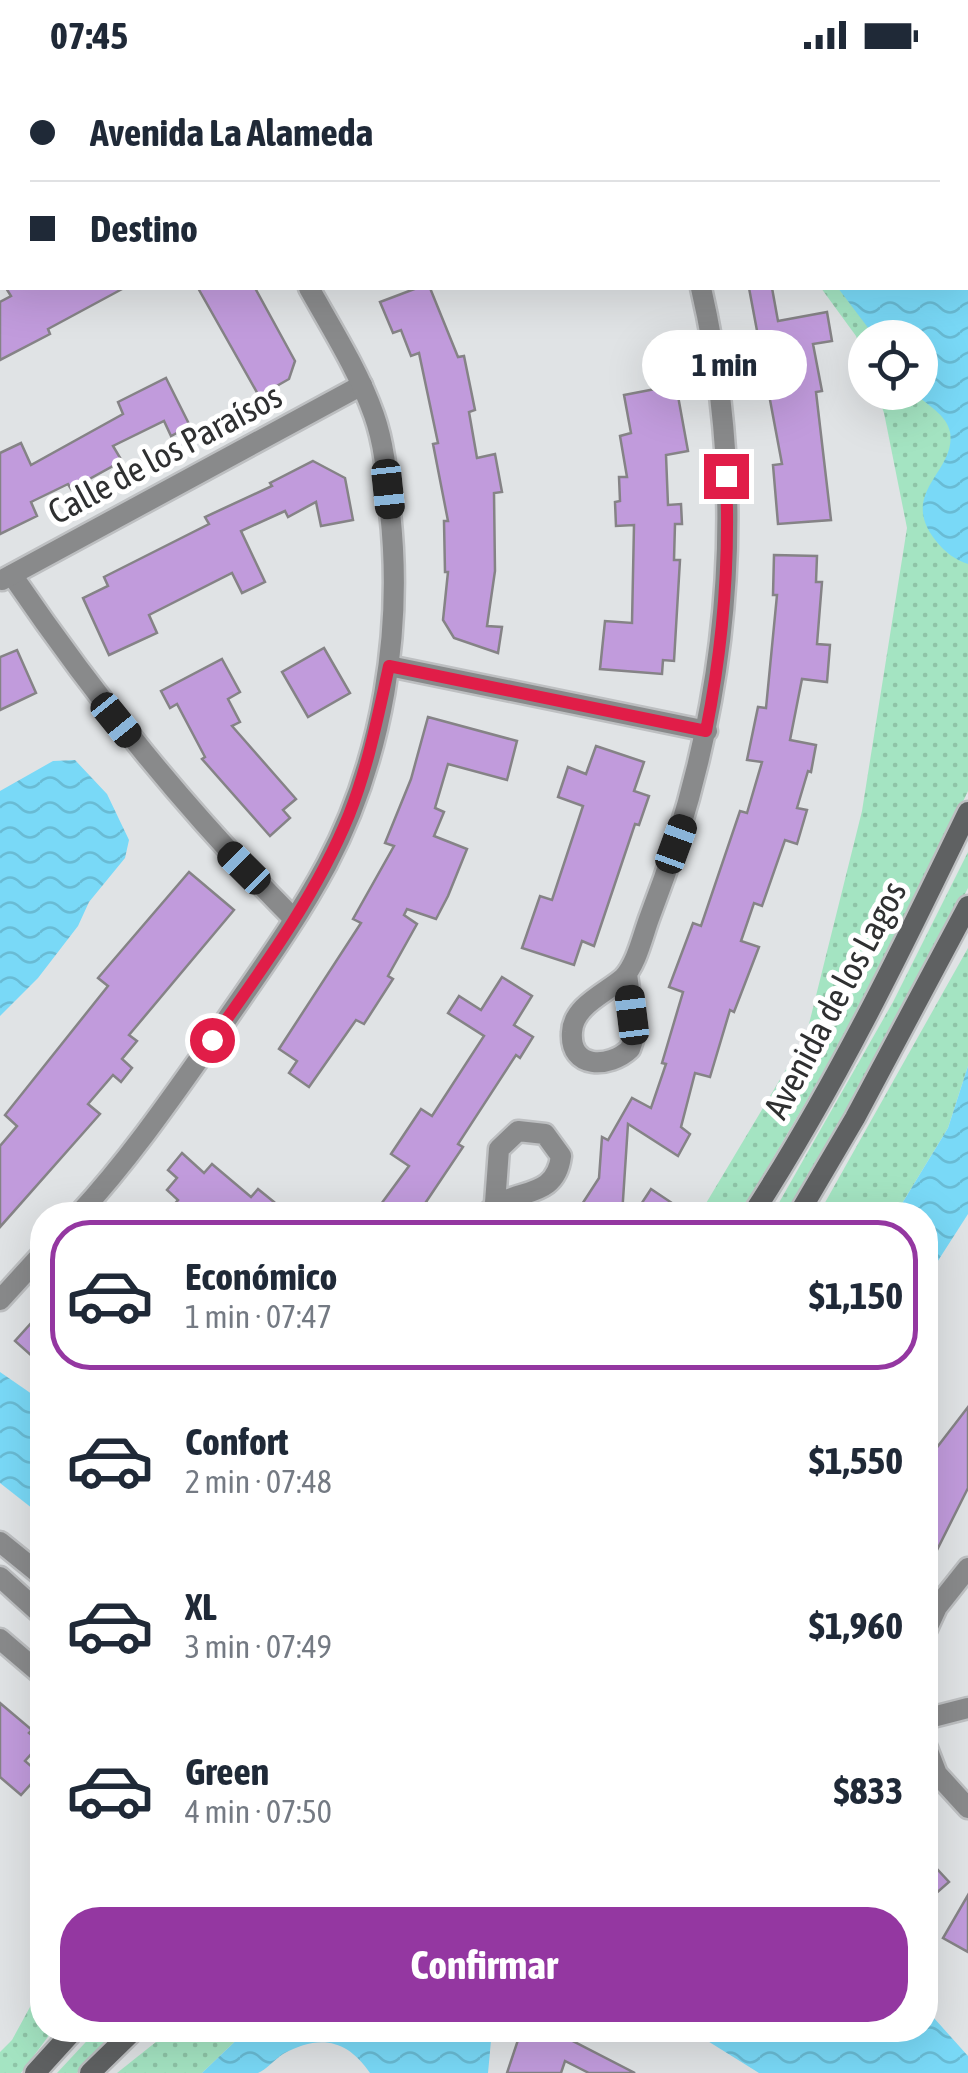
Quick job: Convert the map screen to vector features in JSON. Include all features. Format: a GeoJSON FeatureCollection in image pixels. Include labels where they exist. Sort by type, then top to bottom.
{"type":"FeatureCollection","features":[{"type":"Feature","properties":{"kind":"street"},"geometry":{"type":"LineString","coordinates":[[91,1202],[190,1072],[294,919],[327,863],[350,813],[374,736],[389,666],[395,598],[384,450],[362,385],[309,290]]}},
{"type":"Feature","properties":{"kind":"street"},"geometry":{"type":"LineString","coordinates":[[627,974],[688,809],[720,660],[726,593],[724,421],[714,345],[701,290]]}},
{"type":"Feature","properties":{"kind":"street","name":"Calle de los Paraísos"},"geometry":{"type":"LineString","coordinates":[[6,578],[362,385]]}},
{"type":"Feature","properties":{"kind":"street"},"geometry":{"type":"LineString","coordinates":[[6,578],[154,767],[218,842],[294,919]]}},
{"type":"Feature","properties":{"kind":"street"},"geometry":{"type":"LineString","coordinates":[[389,666],[706,731]]}},
{"type":"Feature","properties":{"kind":"street","name":"Avenida de los Lagos"},"geometry":{"type":"LineString","coordinates":[[760,1202],[830,1084],[968,812]]}},
{"type":"Feature","properties":{"kind":"street","name":"Avenida de los Lagos"},"geometry":{"type":"LineString","coordinates":[[806,1202],[968,906]]}},
{"type":"Feature","properties":{"kind":"street"},"geometry":{"type":"LineString","coordinates":[[0,1300],[30,1267]]}},
{"type":"Feature","properties":{"kind":"street"},"geometry":{"type":"LineString","coordinates":[[0,1542],[30,1566]]}},
{"type":"Feature","properties":{"kind":"street"},"geometry":{"type":"LineString","coordinates":[[938,1605],[968,1568]]}},
{"type":"Feature","properties":{"kind":"street"},"geometry":{"type":"LineString","coordinates":[[0,1577],[30,1603]]}},
{"type":"Feature","properties":{"kind":"street"},"geometry":{"type":"LineString","coordinates":[[0,1640],[30,1665]]}},
{"type":"Feature","properties":{"kind":"street"},"geometry":{"type":"LineString","coordinates":[[938,1716],[968,1708]]}},
{"type":"Feature","properties":{"kind":"street"},"geometry":{"type":"LineString","coordinates":[[938,1775],[968,1808]]}},
{"type":"Feature","properties":{"kind":"street"},"geometry":{"type":"LineString","coordinates":[[35,2073],[63,2042]]}},
{"type":"Feature","properties":{"kind":"street"},"geometry":{"type":"LineString","coordinates":[[90,2073],[122,2042]]}},
{"type":"Feature","properties":{"kind":"green space"},"geometry":{"type":"Polygon","coordinates":[[[822,290],[968,290],[968,791],[917,898],[834,1054],[748,1202],[707,1202],[806,1036],[862,811],[907,528],[883,410],[938,410],[938,320],[848,320],[848,325],[822,290]]]}},
{"type":"Feature","properties":{"kind":"green space"},"geometry":{"type":"Polygon","coordinates":[[[968,852],[968,888],[908,1005],[797,1202],[779,1202],[893,1002],[968,852]]]}},
{"type":"Feature","properties":{"kind":"green space"},"geometry":{"type":"Polygon","coordinates":[[[968,948],[968,1066],[948,1128],[903,1202],[825,1202],[968,948]]]}},
{"type":"Feature","properties":{"kind":"green space"},"geometry":{"type":"Polygon","coordinates":[[[30,2007],[30,2042],[44,2042],[21,2073],[0,2073],[0,2052],[12,2040],[30,2007]]]}},
{"type":"Feature","properties":{"kind":"green space"},"geometry":{"type":"Polygon","coordinates":[[[86,2042],[108,2042],[77,2073],[57,2073],[86,2042]]]}},
{"type":"Feature","properties":{"kind":"green space"},"geometry":{"type":"Polygon","coordinates":[[[156,2042],[234,2042],[202,2073],[117,2073],[156,2042]]]}},
{"type":"Feature","properties":{"kind":"water"},"geometry":{"type":"Polygon","coordinates":[[[840,290],[968,290],[968,564],[936,541],[923,509],[925,496],[950,446],[950,432],[934,410],[938,410],[938,320],[862,320],[840,290]]]}},
{"type":"Feature","properties":{"kind":"water"},"geometry":{"type":"Polygon","coordinates":[[[75,760],[107,794],[129,840],[125,858],[89,902],[78,926],[38,978],[0,1016],[0,791],[53,761],[75,760]]]}},
{"type":"Feature","properties":{"kind":"water"},"geometry":{"type":"Polygon","coordinates":[[[968,1066],[968,1214],[938,1261],[938,1202],[903,1202],[948,1128],[968,1066]]]}},
{"type":"Feature","properties":{"kind":"water"},"geometry":{"type":"Polygon","coordinates":[[[0,1372],[30,1393],[30,1507],[0,1483],[0,1372]]]}},
{"type":"Feature","properties":{"kind":"water"},"geometry":{"type":"Polygon","coordinates":[[[938,2023],[968,2056],[968,2073],[759,2073],[709,2042],[938,2042],[938,2023]]]}},
{"type":"Feature","properties":{"kind":"water"},"geometry":{"type":"Polygon","coordinates":[[[234,2042],[320,2042],[283,2054],[258,2073],[202,2073],[234,2042]]]}},
{"type":"Feature","properties":{"kind":"water"},"geometry":{"type":"Polygon","coordinates":[[[320,2042],[491,2042],[488,2073],[370,2073],[352,2053],[320,2042]]]}},
{"type":"Feature","properties":{"kind":"building"},"geometry":{"type":"Polygon","coordinates":[[[7,290],[120,290],[0,360],[0,302],[11,296],[7,290]]]}},
{"type":"Feature","properties":{"kind":"building"},"geometry":{"type":"Polygon","coordinates":[[[199,290],[256,290],[295,361],[289,379],[259,396],[199,290]]]}},
{"type":"Feature","properties":{"kind":"building"},"geometry":{"type":"Polygon","coordinates":[[[412,290],[431,290],[458,357],[464,356],[475,410],[469,412],[477,458],[495,454],[502,492],[494,493],[495,571],[487,626],[502,627],[498,653],[454,638],[443,620],[448,572],[444,521],[448,521],[433,444],[438,443],[419,353],[411,356],[401,330],[393,333],[380,302],[412,290]]]}},
{"type":"Feature","properties":{"kind":"building"},"geometry":{"type":"Polygon","coordinates":[[[749,290],[772,290],[778,321],[827,312],[832,341],[813,344],[822,391],[816,392],[831,520],[778,524],[773,465],[782,464],[749,290]]]}},
{"type":"Feature","properties":{"kind":"building"},"geometry":{"type":"Polygon","coordinates":[[[166,378],[190,426],[171,436],[164,421],[113,446],[122,461],[71,489],[68,484],[31,502],[37,516],[0,534],[0,453],[21,443],[31,465],[123,414],[118,402],[166,378]]]}},
{"type":"Feature","properties":{"kind":"building"},"geometry":{"type":"Polygon","coordinates":[[[676,385],[688,451],[666,455],[668,505],[681,504],[682,524],[675,524],[674,560],[680,560],[674,661],[663,660],[662,674],[600,669],[605,621],[632,623],[634,525],[616,526],[615,502],[620,501],[619,477],[627,477],[620,436],[631,433],[624,395],[676,385]]]}},
{"type":"Feature","properties":{"kind":"building"},"geometry":{"type":"Polygon","coordinates":[[[313,461],[345,478],[353,520],[321,526],[316,502],[288,517],[285,511],[241,531],[265,582],[242,593],[232,573],[149,615],[157,633],[109,655],[83,598],[108,586],[104,577],[209,524],[205,517],[272,486],[270,483],[313,461]]]}},
{"type":"Feature","properties":{"kind":"building"},"geometry":{"type":"Polygon","coordinates":[[[774,555],[817,556],[816,582],[822,582],[817,644],[830,645],[827,682],[802,679],[790,740],[816,745],[811,772],[808,771],[797,808],[807,810],[797,844],[785,840],[762,906],[754,903],[741,941],[759,947],[734,1012],[730,1010],[710,1077],[695,1073],[681,1127],[690,1134],[678,1156],[628,1124],[623,1202],[583,1202],[599,1178],[602,1137],[608,1140],[632,1098],[651,1108],[683,992],[669,987],[693,923],[701,926],[740,811],[747,813],[762,762],[747,760],[758,707],[766,708],[777,595],[773,595],[774,555]]]}},
{"type":"Feature","properties":{"kind":"building"},"geometry":{"type":"Polygon","coordinates":[[[324,648],[350,693],[308,717],[282,672],[324,648]]]}},
{"type":"Feature","properties":{"kind":"building"},"geometry":{"type":"Polygon","coordinates":[[[17,650],[36,693],[0,710],[0,657],[17,650]]]}},
{"type":"Feature","properties":{"kind":"building"},"geometry":{"type":"Polygon","coordinates":[[[222,659],[240,692],[228,699],[240,722],[232,726],[296,799],[283,810],[290,818],[270,836],[202,759],[205,757],[177,704],[170,708],[161,691],[222,659]]]}},
{"type":"Feature","properties":{"kind":"building"},"geometry":{"type":"Polygon","coordinates":[[[428,717],[517,741],[507,780],[448,764],[435,808],[444,812],[434,836],[467,849],[448,896],[436,919],[407,909],[404,915],[417,924],[388,976],[393,979],[364,1024],[356,1020],[309,1087],[289,1073],[297,1061],[279,1049],[361,923],[353,919],[394,846],[385,843],[411,779],[428,717]]]}},
{"type":"Feature","properties":{"kind":"building"},"geometry":{"type":"Polygon","coordinates":[[[596,746],[644,762],[634,791],[649,796],[639,825],[635,824],[594,946],[582,941],[574,965],[522,948],[540,896],[552,900],[583,806],[558,797],[568,767],[586,774],[596,746]]]}},
{"type":"Feature","properties":{"kind":"building"},"geometry":{"type":"Polygon","coordinates":[[[189,872],[234,910],[129,1035],[137,1041],[122,1059],[132,1068],[121,1082],[113,1075],[88,1104],[100,1114],[0,1227],[0,1146],[17,1126],[5,1115],[108,986],[98,978],[189,872]]]}},
{"type":"Feature","properties":{"kind":"building"},"geometry":{"type":"Polygon","coordinates":[[[502,977],[532,996],[514,1025],[533,1037],[520,1058],[516,1055],[458,1144],[463,1147],[426,1202],[383,1202],[409,1166],[391,1154],[421,1109],[432,1116],[484,1036],[448,1013],[459,996],[481,1010],[502,977]]]}},
{"type":"Feature","properties":{"kind":"building"},"geometry":{"type":"Polygon","coordinates":[[[182,1153],[204,1173],[212,1164],[251,1197],[258,1189],[274,1202],[176,1202],[167,1190],[177,1178],[168,1170],[182,1153]]]}},
{"type":"Feature","properties":{"kind":"building"},"geometry":{"type":"Polygon","coordinates":[[[651,1189],[670,1202],[642,1202],[651,1189]]]}},
{"type":"Feature","properties":{"kind":"building"},"geometry":{"type":"Polygon","coordinates":[[[30,1324],[30,1354],[15,1341],[30,1324]]]}},
{"type":"Feature","properties":{"kind":"building"},"geometry":{"type":"Polygon","coordinates":[[[968,1407],[968,1488],[938,1548],[938,1446],[968,1407]]]}},
{"type":"Feature","properties":{"kind":"building"},"geometry":{"type":"Polygon","coordinates":[[[0,1703],[30,1728],[30,1755],[25,1761],[30,1765],[30,1785],[21,1795],[0,1777],[0,1703]]]}},
{"type":"Feature","properties":{"kind":"building"},"geometry":{"type":"Polygon","coordinates":[[[938,1870],[949,1882],[938,1892],[938,1870]]]}},
{"type":"Feature","properties":{"kind":"building"},"geometry":{"type":"Polygon","coordinates":[[[968,1895],[968,1952],[943,1938],[968,1895]]]}},
{"type":"Feature","properties":{"kind":"building"},"geometry":{"type":"Polygon","coordinates":[[[517,2042],[575,2042],[635,2073],[589,2073],[565,2061],[561,2073],[507,2073],[517,2042]]]}},
{"type":"Feature","properties":{"kind":"route"},"geometry":{"type":"LineString","coordinates":[[212,1040],[258,975],[327,863],[350,813],[374,736],[389,666],[706,731],[720,660],[726,593],[726,476]]}}]}
